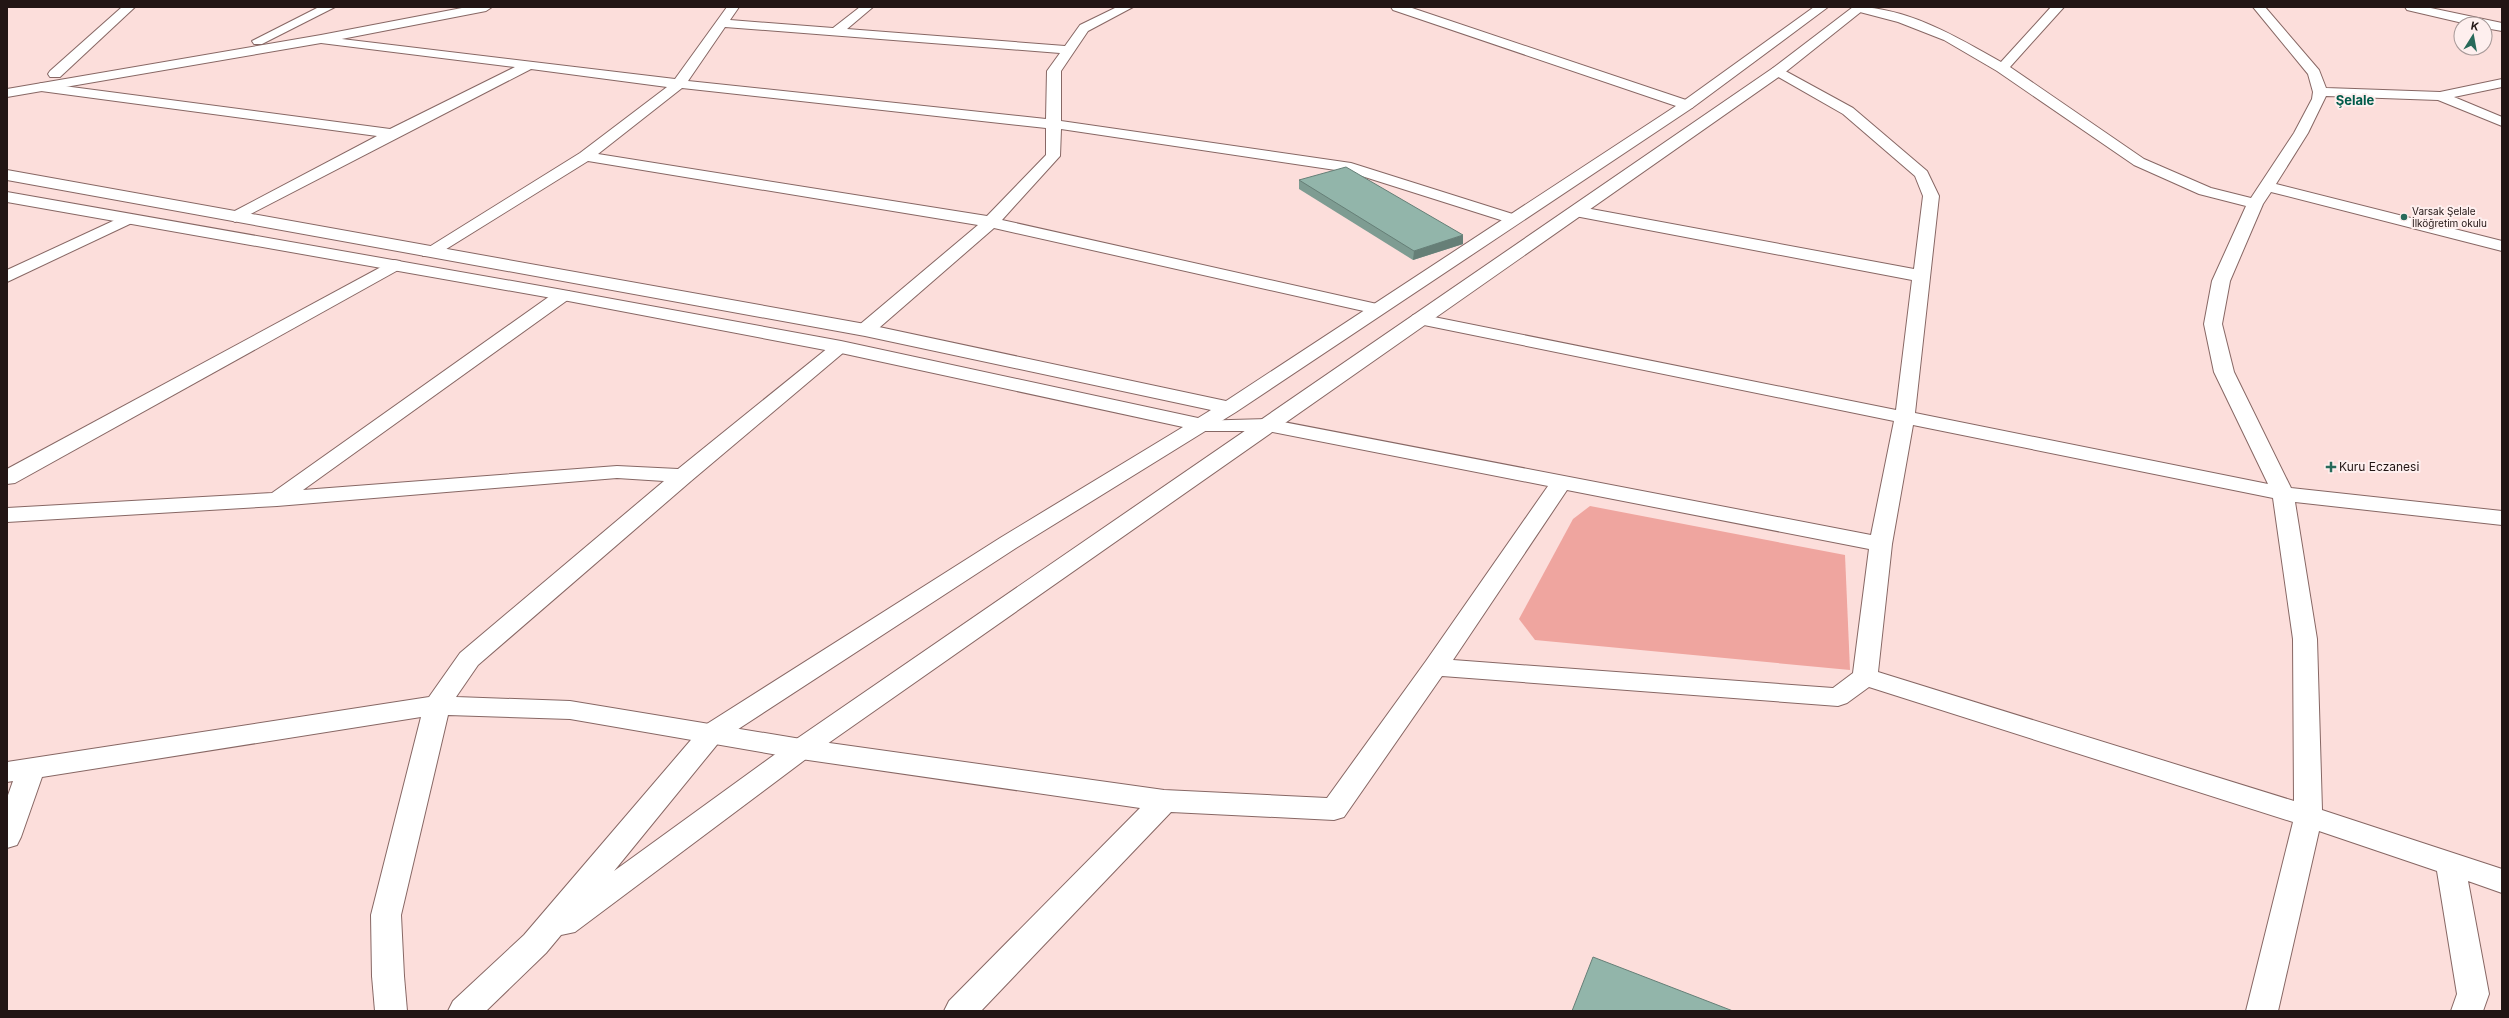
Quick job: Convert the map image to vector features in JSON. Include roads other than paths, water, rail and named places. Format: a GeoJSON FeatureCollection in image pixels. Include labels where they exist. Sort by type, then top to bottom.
{"type":"FeatureCollection","features":[{"type":"Feature","properties":{"kind":"street"},"geometry":{"type":"LineString","coordinates":[[56,74],[129,7]]}},
{"type":"Feature","properties":{"kind":"street"},"geometry":{"type":"LineString","coordinates":[[258,41],[329,7]]}},
{"type":"Feature","properties":{"kind":"street"},"geometry":{"type":"LineString","coordinates":[[7,81],[258,41],[442,7]]}},
{"type":"Feature","properties":{"kind":"street"},"geometry":{"type":"LineString","coordinates":[[7,93],[321,39],[486,7]]}},
{"type":"Feature","properties":{"kind":"street"},"geometry":{"type":"LineString","coordinates":[[429,252],[585,156],[679,84],[732,7]]}},
{"type":"Feature","properties":{"kind":"street"},"geometry":{"type":"LineString","coordinates":[[836,32],[867,7]]}},
{"type":"Feature","properties":{"kind":"street"},"geometry":{"type":"LineString","coordinates":[[865,330],[991,222],[1053,156],[1054,70],[1084,28],[1125,7]]}},
{"type":"Feature","properties":{"kind":"street"},"geometry":{"type":"LineString","coordinates":[[1397,7],[1687,105]]}},
{"type":"Feature","properties":{"kind":"street"},"geometry":{"type":"LineString","coordinates":[[464,1011],[535,944],[711,734],[1008,543],[1229,408],[1687,105],[1822,7]]}},
{"type":"Feature","properties":{"kind":"street"},"geometry":{"type":"LineString","coordinates":[[535,944],[801,749],[1778,71],[1859,7],[1902,19],[1948,37],[2002,68],[2138,162],[2205,191],[2255,204]]}},
{"type":"Feature","properties":{"kind":"street"},"geometry":{"type":"LineString","coordinates":[[2002,68],[2058,7]]}},
{"type":"Feature","properties":{"kind":"street"},"geometry":{"type":"LineString","coordinates":[[2259,7],[2314,73],[2320,92],[2301,133],[2255,204],[2221,281],[2213,324],[2224,372],[2283,494],[2305,639],[2308,816],[2262,1011]]}},
{"type":"Feature","properties":{"kind":"street"},"geometry":{"type":"LineString","coordinates":[[2411,7],[2453,17]]}},
{"type":"Feature","properties":{"kind":"street"},"geometry":{"type":"LineString","coordinates":[[721,23],[1068,50]]}},
{"type":"Feature","properties":{"kind":"street"},"geometry":{"type":"LineString","coordinates":[[321,39],[679,84],[1053,124],[1351,168],[1513,219]]}},
{"type":"Feature","properties":{"kind":"street"},"geometry":{"type":"LineString","coordinates":[[235,217],[392,134],[528,66]]}},
{"type":"Feature","properties":{"kind":"street"},"geometry":{"type":"LineString","coordinates":[[1435,667],[1838,697],[1866,677],[1881,544],[1905,416],[1931,196],[1922,174],[1848,111],[1778,71]]}},
{"type":"Feature","properties":{"kind":"street"},"geometry":{"type":"LineString","coordinates":[[2320,92],[2440,96],[2502,83]]}},
{"type":"Feature","properties":{"kind":"street"},"geometry":{"type":"LineString","coordinates":[[42,87],[392,134]]}},
{"type":"Feature","properties":{"kind":"street"},"geometry":{"type":"LineString","coordinates":[[2440,96],[2502,122]]}},
{"type":"Feature","properties":{"kind":"street"},"geometry":{"type":"LineString","coordinates":[[585,156],[991,222],[1377,309]]}},
{"type":"Feature","properties":{"kind":"street"},"geometry":{"type":"LineString","coordinates":[[7,175],[865,330],[1229,408],[1268,426]]}},
{"type":"Feature","properties":{"kind":"street"},"geometry":{"type":"LineString","coordinates":[[2267,186],[2502,246]]}},
{"type":"Feature","properties":{"kind":"street"},"geometry":{"type":"LineString","coordinates":[[7,197],[562,295],[842,347],[1201,425],[1268,426],[1881,544]]}},
{"type":"Feature","properties":{"kind":"street"},"geometry":{"type":"LineString","coordinates":[[1575,211],[1921,276]]}},
{"type":"Feature","properties":{"kind":"street"},"geometry":{"type":"LineString","coordinates":[[7,277],[128,219]]}},
{"type":"Feature","properties":{"kind":"street"},"geometry":{"type":"LineString","coordinates":[[7,478],[394,265]]}},
{"type":"Feature","properties":{"kind":"street"},"geometry":{"type":"LineString","coordinates":[[277,499],[562,295]]}},
{"type":"Feature","properties":{"kind":"street"},"geometry":{"type":"LineString","coordinates":[[1419,319],[1905,416],[2283,494],[2502,518]]}},
{"type":"Feature","properties":{"kind":"street"},"geometry":{"type":"LineString","coordinates":[[391,1011],[386,915],[437,705],[469,659],[683,476],[842,347]]}},
{"type":"Feature","properties":{"kind":"street"},"geometry":{"type":"LineString","coordinates":[[10,519],[616,472],[683,476]]}},
{"type":"Feature","properties":{"kind":"street"},"geometry":{"type":"LineString","coordinates":[[7,837],[19,770],[437,705],[570,710],[801,749],[1164,801],[1334,809],[1435,667],[1561,482]]}},
{"type":"Feature","properties":{"kind":"street"},"geometry":{"type":"LineString","coordinates":[[1866,677],[2308,816],[2502,880]]}},
{"type":"Feature","properties":{"kind":"street"},"geometry":{"type":"LineString","coordinates":[[960,1011],[1164,801]]}},
{"type":"Feature","properties":{"kind":"street"},"geometry":{"type":"LineString","coordinates":[[2450,864],[2473,994],[2467,1011]]}},
{"type":"Feature","properties":{"kind":"place","name":"Varsak Şelale İlköğretim okulu"},"geometry":{"type":"Point","coordinates":[2404,217]}},
{"type":"Feature","properties":{"kind":"place","name":"Kuru Eczanesi"},"geometry":{"type":"Point","coordinates":[2331,467]}},
{"type":"Feature","properties":{"kind":"district","name":"Şelale"},"geometry":{"type":"Point","coordinates":[2355,100]}}]}
